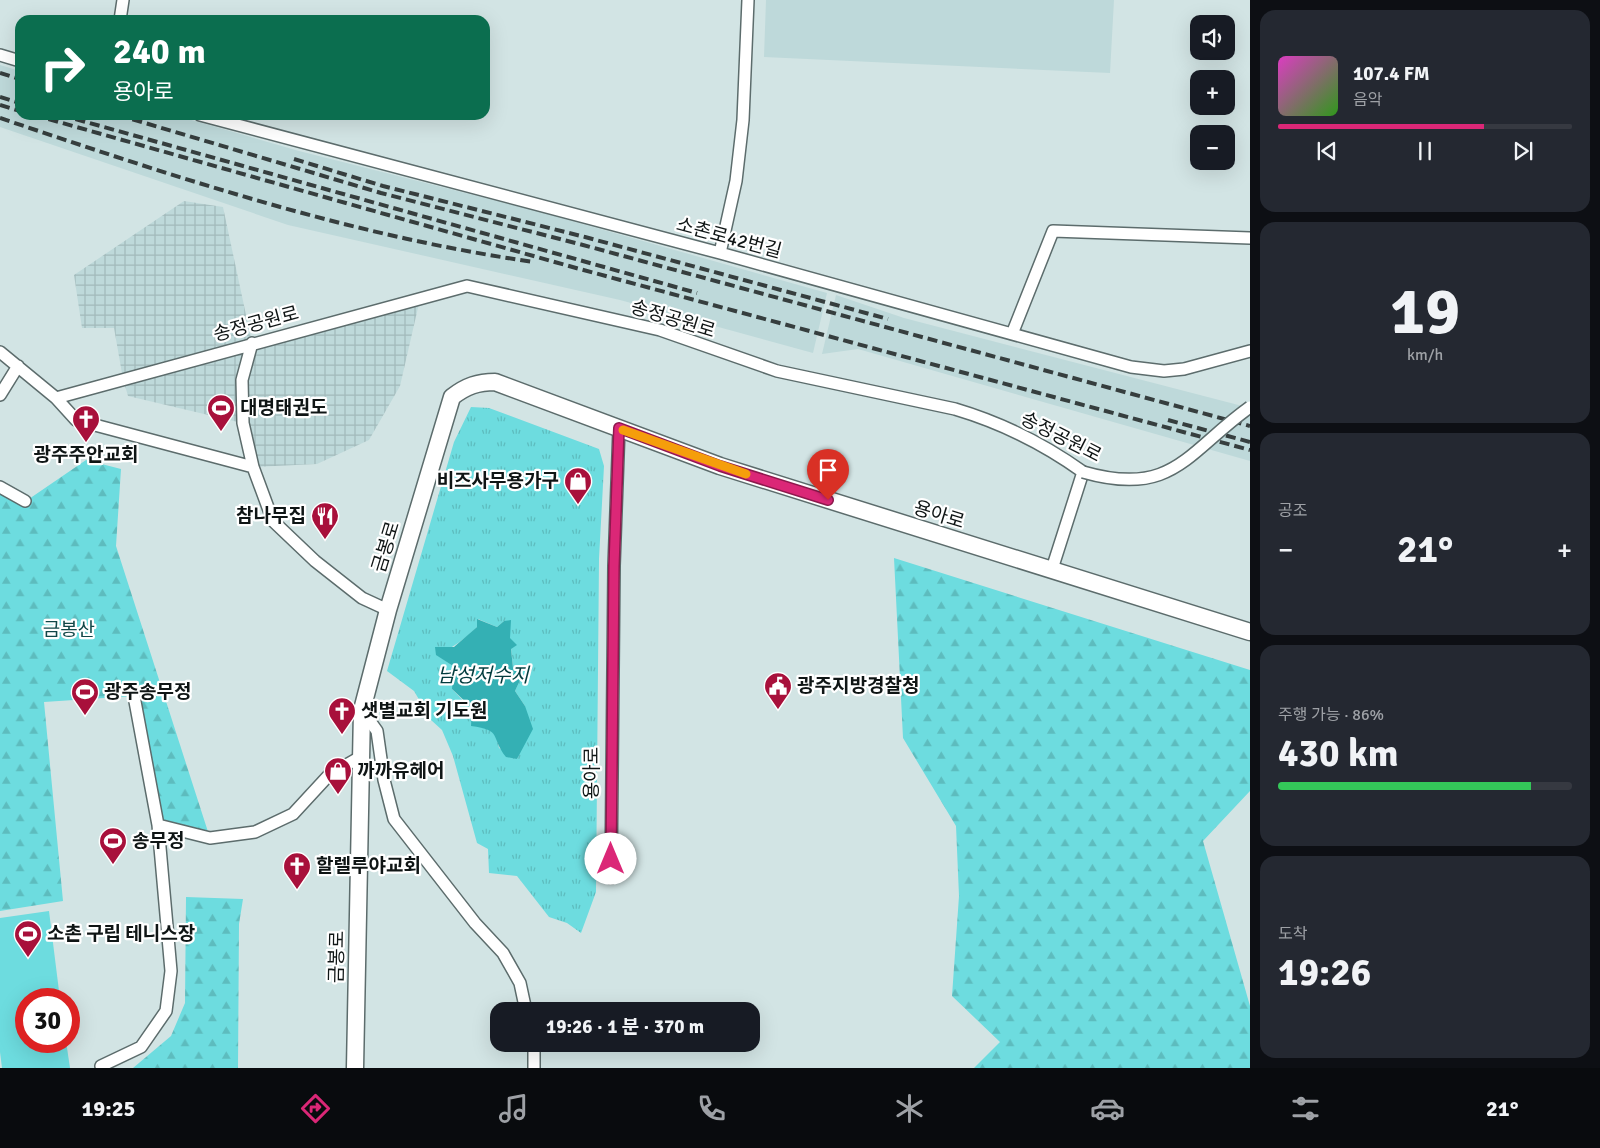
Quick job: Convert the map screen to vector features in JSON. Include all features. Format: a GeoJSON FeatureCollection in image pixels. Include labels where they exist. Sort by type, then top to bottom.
{"type":"FeatureCollection","features":[{"type":"Feature","properties":{"kind":"street"},"geometry":{"type":"LineString","coordinates":[[121,15],[123,0]]}},
{"type":"Feature","properties":{"kind":"street"},"geometry":{"type":"LineString","coordinates":[[720,253],[736,181],[743,120],[748,0]]}},
{"type":"Feature","properties":{"kind":"street"},"geometry":{"type":"LineString","coordinates":[[0,55],[15,60]]}},
{"type":"Feature","properties":{"kind":"street","name":"소촌로42번길"},"geometry":{"type":"LineString","coordinates":[[219,120],[720,253],[1102,360],[1164,371],[1203,366],[1250,351]]}},
{"type":"Feature","properties":{"kind":"street"},"geometry":{"type":"LineString","coordinates":[[1012,334],[1053,231],[1250,238]]}},
{"type":"Feature","properties":{"kind":"street","name":"송정공원로"},"geometry":{"type":"LineString","coordinates":[[56,398],[252,343],[467,286],[660,330],[777,371],[973,414],[1048,448],[1083,472],[1110,480],[1127,480],[1159,475],[1189,460],[1250,407]]}},
{"type":"Feature","properties":{"kind":"street"},"geometry":{"type":"LineString","coordinates":[[252,343],[242,380],[243,423],[253,467],[273,521],[315,561],[362,598],[388,610]]}},
{"type":"Feature","properties":{"kind":"street"},"geometry":{"type":"LineString","coordinates":[[0,352],[56,398],[76,420],[253,467]]}},
{"type":"Feature","properties":{"kind":"street"},"geometry":{"type":"LineString","coordinates":[[0,395],[18,366]]}},
{"type":"Feature","properties":{"kind":"street","name":"금봉로"},"geometry":{"type":"LineString","coordinates":[[354,1068],[362,710],[388,610],[452,397],[464,388],[481,382],[495,382]]}},
{"type":"Feature","properties":{"kind":"street","name":"용아로"},"geometry":{"type":"LineString","coordinates":[[495,382],[730,469],[919,530],[1052,569],[1250,632]]}},
{"type":"Feature","properties":{"kind":"street","name":"용아로"},"geometry":{"type":"LineString","coordinates":[[611,878],[614,566],[619,428]]}},
{"type":"Feature","properties":{"kind":"street"},"geometry":{"type":"LineString","coordinates":[[1052,569],[1083,472]]}},
{"type":"Feature","properties":{"kind":"street"},"geometry":{"type":"LineString","coordinates":[[0,487],[25,501]]}},
{"type":"Feature","properties":{"kind":"street"},"geometry":{"type":"LineString","coordinates":[[101,1066],[142,1047],[166,1012],[171,971],[158,825],[134,696]]}},
{"type":"Feature","properties":{"kind":"street"},"geometry":{"type":"LineString","coordinates":[[362,710],[377,731],[384,780],[394,819],[475,923],[503,953],[520,983],[524,1002]]}},
{"type":"Feature","properties":{"kind":"street"},"geometry":{"type":"LineString","coordinates":[[158,825],[210,838],[255,832],[293,814],[329,775],[362,756]]}},
{"type":"Feature","properties":{"kind":"street"},"geometry":{"type":"LineString","coordinates":[[534,1052],[534,1068]]}},
{"type":"Feature","properties":{"kind":"shaded area"},"geometry":{"type":"Polygon","coordinates":[[[766,0],[1114,0],[1110,73],[764,57],[766,0]]]}},
{"type":"Feature","properties":{"kind":"shaded area"},"geometry":{"type":"Polygon","coordinates":[[[0,65],[15,70],[15,120],[191,120],[299,151],[533,210],[827,293],[813,353],[620,300],[288,225],[0,127],[0,65]]]}},
{"type":"Feature","properties":{"kind":"shaded area"},"geometry":{"type":"Polygon","coordinates":[[[184,201],[223,207],[252,343],[420,299],[400,386],[369,440],[317,464],[253,467],[242,423],[128,396],[114,328],[82,328],[74,275],[184,201]]]}},
{"type":"Feature","properties":{"kind":"shaded area"},"geometry":{"type":"Polygon","coordinates":[[[836,295],[904,318],[1250,408],[1250,461],[858,349],[822,354],[836,295]]]}},
{"type":"Feature","properties":{"kind":"green space"},"geometry":{"type":"Polygon","coordinates":[[[471,407],[489,408],[599,449],[604,466],[599,559],[596,892],[581,933],[567,923],[549,917],[517,876],[489,873],[488,849],[477,843],[453,756],[442,730],[431,720],[414,691],[387,671],[454,442],[471,407]],[[478,619],[477,627],[468,635],[437,655],[453,666],[452,689],[496,735],[499,748],[517,759],[523,744],[525,706],[515,691],[522,676],[513,668],[510,638],[504,621],[497,627],[478,619]]]}},
{"type":"Feature","properties":{"kind":"green space","name":"금봉산"},"geometry":{"type":"Polygon","coordinates":[[[86,460],[121,469],[116,546],[210,838],[158,825],[134,696],[44,702],[63,901],[0,911],[0,487],[26,501],[86,460]]]}},
{"type":"Feature","properties":{"kind":"green space"},"geometry":{"type":"Polygon","coordinates":[[[894,558],[1250,670],[1250,791],[1203,841],[1250,1006],[1250,1068],[974,1068],[1000,1042],[952,996],[959,896],[956,826],[903,738],[894,558]]]}},
{"type":"Feature","properties":{"kind":"green space"},"geometry":{"type":"Polygon","coordinates":[[[186,897],[243,899],[239,924],[238,1068],[133,1068],[171,1036],[185,1003],[186,897]]]}},
{"type":"Feature","properties":{"kind":"green space","name":"소촌 구립 테니스장"},"geometry":{"type":"Polygon","coordinates":[[[49,911],[59,988],[15,988],[15,1053],[68,1053],[70,1068],[2,1068],[0,1052],[0,918],[49,911]]]}},
{"type":"Feature","properties":{"kind":"water","name":"남성저수지"},"geometry":{"type":"Polygon","coordinates":[[[477,619],[497,627],[504,621],[511,620],[510,638],[517,645],[511,649],[513,668],[522,676],[515,691],[525,706],[533,729],[517,759],[506,757],[492,732],[471,726],[472,708],[452,689],[453,666],[436,655],[435,647],[454,647],[477,627],[477,619]]]}},
{"type":"Feature","properties":{"kind":"railway"},"geometry":{"type":"LineString","coordinates":[[0,73],[15,78]]}},
{"type":"Feature","properties":{"kind":"railway"},"geometry":{"type":"LineString","coordinates":[[0,97],[15,102]]}},
{"type":"Feature","properties":{"kind":"railway"},"geometry":{"type":"LineString","coordinates":[[0,105],[15,110]]}},
{"type":"Feature","properties":{"kind":"railway"},"geometry":{"type":"LineString","coordinates":[[0,118],[198,183],[331,221],[466,251],[534,262]]}},
{"type":"Feature","properties":{"kind":"railway"},"geometry":{"type":"LineString","coordinates":[[52,120],[576,268],[1250,450]]}},
{"type":"Feature","properties":{"kind":"railway"},"geometry":{"type":"LineString","coordinates":[[79,120],[697,293]]}},
{"type":"Feature","properties":{"kind":"railway"},"geometry":{"type":"LineString","coordinates":[[135,120],[381,193],[583,245],[1250,426]]}},
{"type":"Feature","properties":{"kind":"railway"},"geometry":{"type":"LineString","coordinates":[[294,159],[383,186],[585,237],[888,319]]}},
{"type":"Feature","properties":{"kind":"railway"},"geometry":{"type":"LineString","coordinates":[[1168,420],[1250,442]]}},
{"type":"Feature","properties":{"kind":"slow traffic"},"geometry":{"type":"LineString","coordinates":[[623,430],[746,474]]}},
{"type":"Feature","properties":{"kind":"place","name":"대명태권도"},"geometry":{"type":"Point","coordinates":[221,432]}},
{"type":"Feature","properties":{"kind":"place","name":"광주주안교회"},"geometry":{"type":"Point","coordinates":[86,443]}},
{"type":"Feature","properties":{"kind":"place","name":"비즈사무용가구"},"geometry":{"type":"Point","coordinates":[578,505]}},
{"type":"Feature","properties":{"kind":"place","name":"참나무집"},"geometry":{"type":"Point","coordinates":[325,540]}},
{"type":"Feature","properties":{"kind":"place","name":"광주지방경찰청"},"geometry":{"type":"Point","coordinates":[778,710]}},
{"type":"Feature","properties":{"kind":"place","name":"광주송무정"},"geometry":{"type":"Point","coordinates":[85,716]}},
{"type":"Feature","properties":{"kind":"place","name":"샛별교회 기도원"},"geometry":{"type":"Point","coordinates":[342,735]}},
{"type":"Feature","properties":{"kind":"place","name":"까까유헤어"},"geometry":{"type":"Point","coordinates":[338,795]}},
{"type":"Feature","properties":{"kind":"place","name":"송무정"},"geometry":{"type":"Point","coordinates":[113,865]}},
{"type":"Feature","properties":{"kind":"place","name":"할렐루야교회"},"geometry":{"type":"Point","coordinates":[297,890]}},
{"type":"Feature","properties":{"kind":"place","name":"소촌 구립 테니스장"},"geometry":{"type":"Point","coordinates":[28,958]}},
{"type":"Feature","properties":{"kind":"route"},"geometry":{"type":"LineString","coordinates":[[611,859],[615,492],[619,428],[720,466],[828,500]]}}]}
